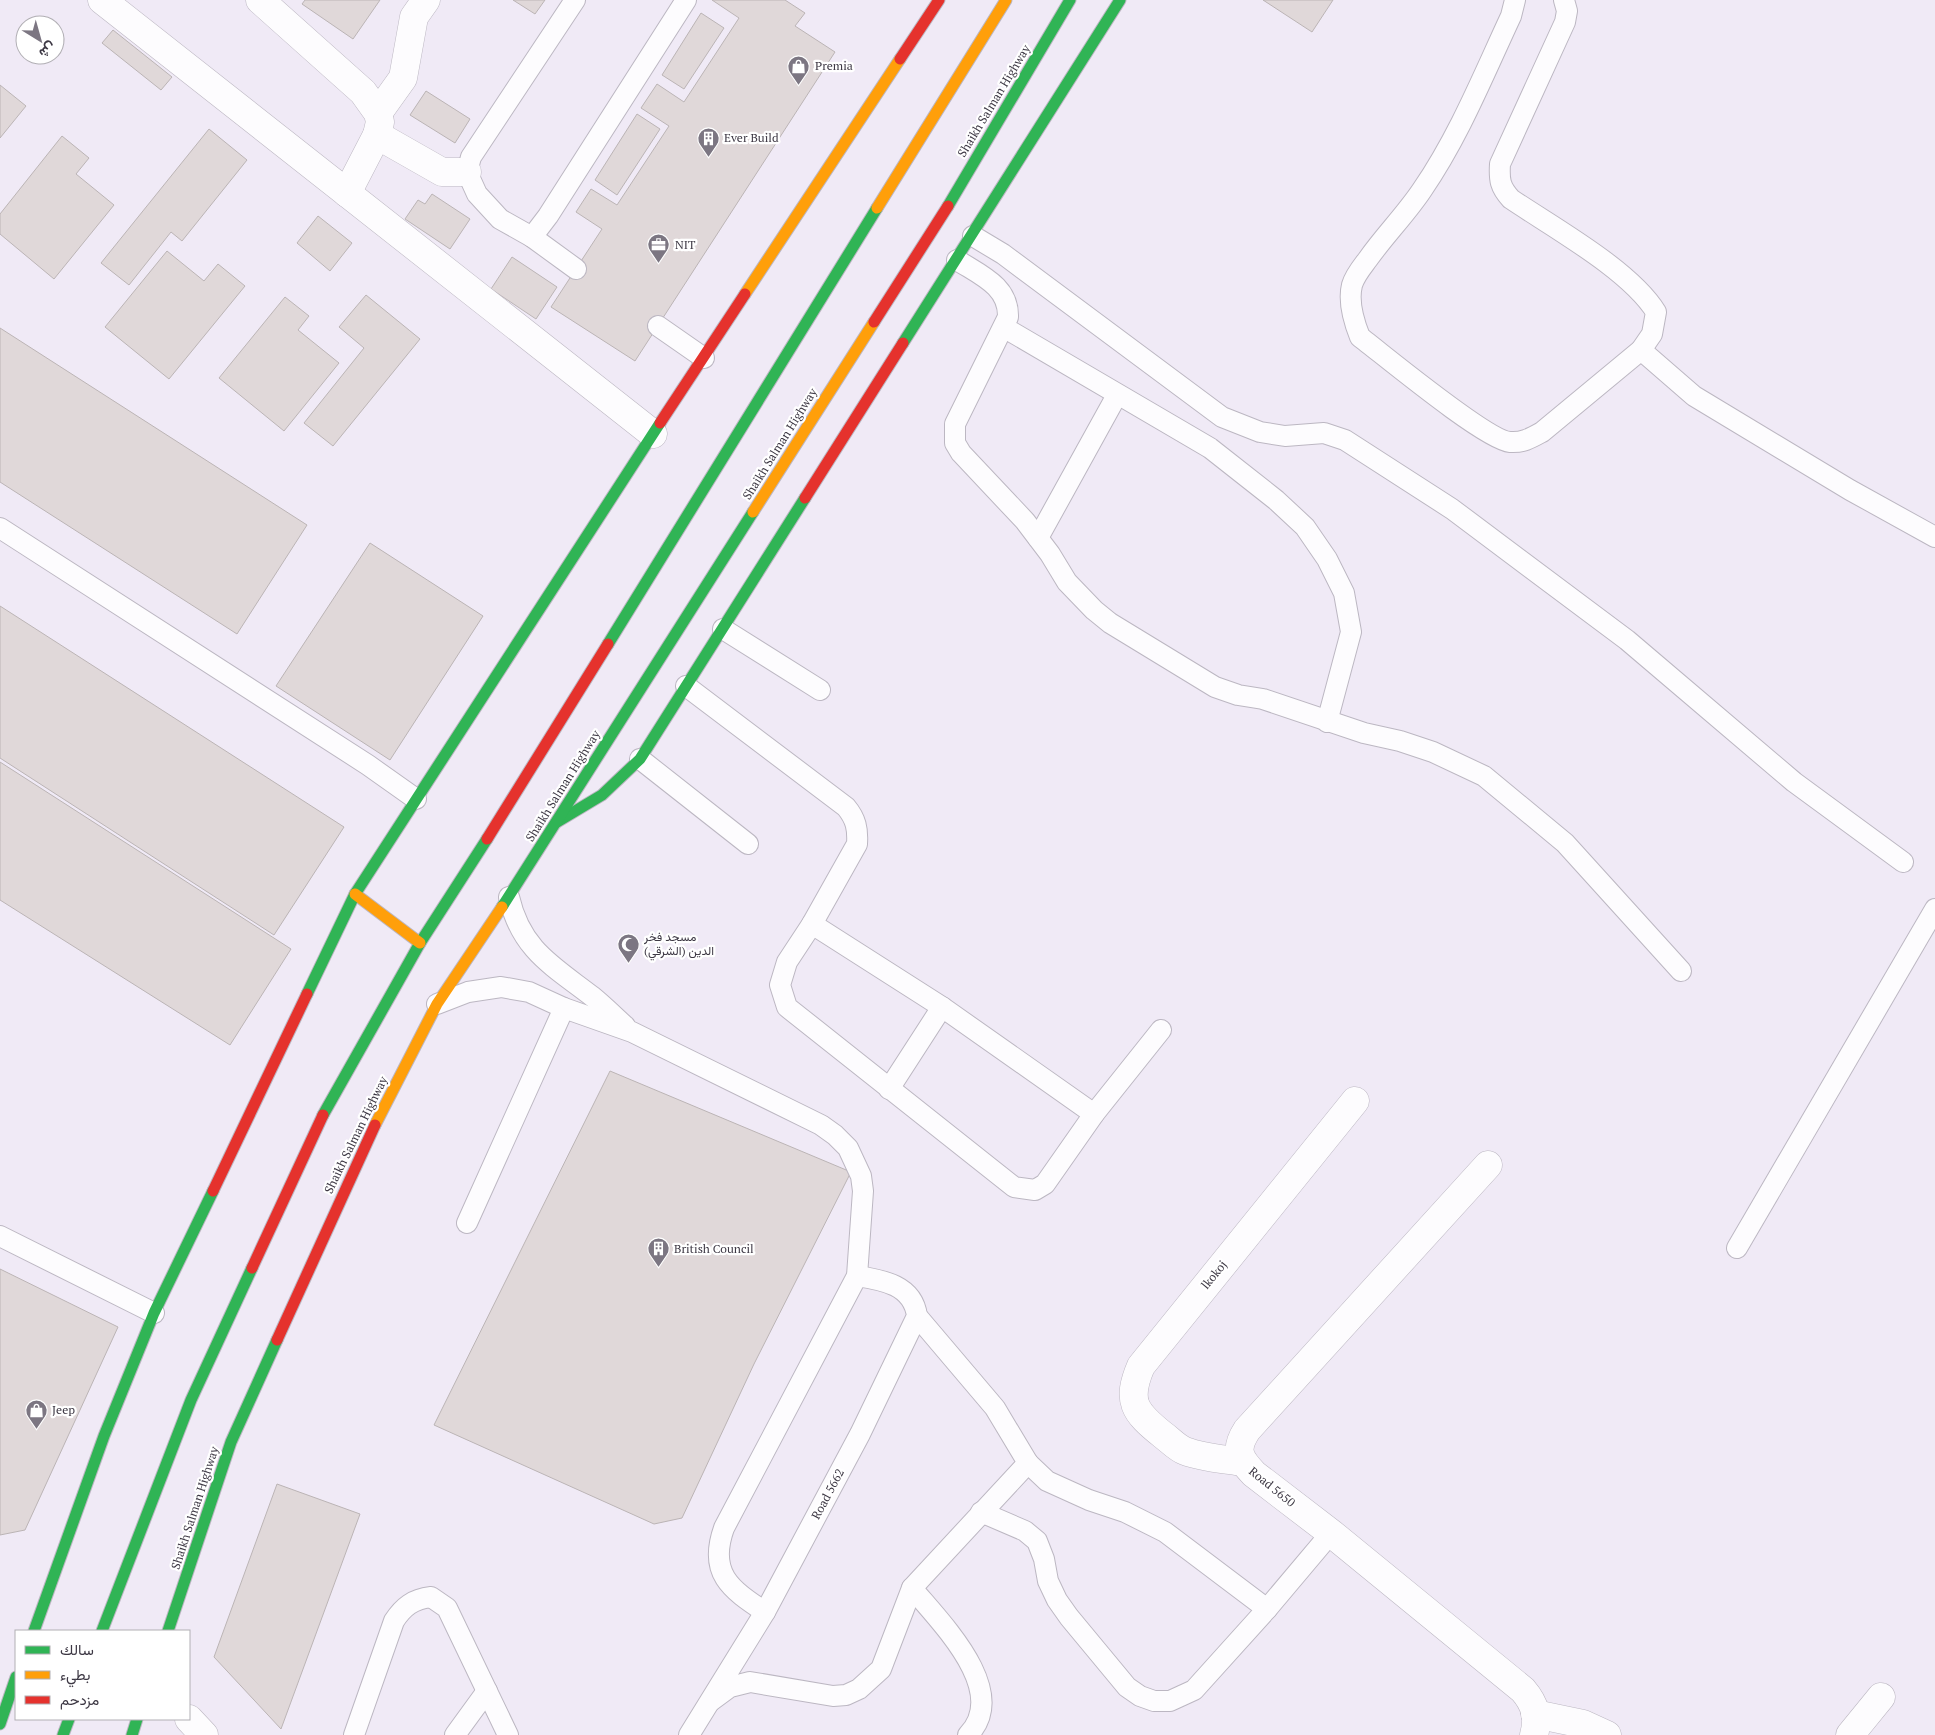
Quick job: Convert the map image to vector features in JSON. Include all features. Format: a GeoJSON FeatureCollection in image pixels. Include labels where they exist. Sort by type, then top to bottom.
{"type":"FeatureCollection","features":[{"type":"Feature","properties":{"kind":"main road"},"geometry":{"type":"LineString","coordinates":[[34,1630],[104,1436],[154,1313],[355,894],[653,434],[939,0]]}},
{"type":"Feature","properties":{"kind":"main road"},"geometry":{"type":"LineString","coordinates":[[102,1630],[191,1400],[312,1136],[420,943],[1006,0]]}},
{"type":"Feature","properties":{"kind":"main road","name":"Shaikh Salman Highway"},"geometry":{"type":"LineString","coordinates":[[168,1630],[231,1442],[371,1132],[437,1004],[468,961],[509,897],[951,201],[1070,0]]}},
{"type":"Feature","properties":{"kind":"main road"},"geometry":{"type":"LineString","coordinates":[[556,822],[582,810],[606,793],[640,759],[1120,0]]}},
{"type":"Feature","properties":{"kind":"main road"},"geometry":{"type":"LineString","coordinates":[[355,894],[420,943]]}},
{"type":"Feature","properties":{"kind":"main road"},"geometry":{"type":"LineString","coordinates":[[2,1713],[15,1680]]}},
{"type":"Feature","properties":{"kind":"main road"},"geometry":{"type":"LineString","coordinates":[[63,1735],[69,1720]]}},
{"type":"Feature","properties":{"kind":"main road"},"geometry":{"type":"LineString","coordinates":[[132,1735],[137,1720]]}},
{"type":"Feature","properties":{"kind":"street"},"geometry":{"type":"LineString","coordinates":[[102,0],[653,434]]}},
{"type":"Feature","properties":{"kind":"street"},"geometry":{"type":"LineString","coordinates":[[260,0],[363,92],[378,124],[442,172],[466,172]]}},
{"type":"Feature","properties":{"kind":"street"},"geometry":{"type":"LineString","coordinates":[[347,193],[378,124],[403,78],[414,17],[426,0]]}},
{"type":"Feature","properties":{"kind":"street","name":"lkokoj"},"geometry":{"type":"LineString","coordinates":[[1243,1462],[1212,1458],[1184,1450],[1143,1419],[1138,1409],[1133,1385],[1141,1366],[1355,1101]]}},
{"type":"Feature","properties":{"kind":"street","name":"Road 5650"},"geometry":{"type":"LineString","coordinates":[[1488,1165],[1247,1430],[1240,1442],[1239,1453],[1243,1462],[1254,1474],[1331,1533],[1523,1690],[1534,1707],[1534,1724]]}},
{"type":"Feature","properties":{"kind":"street"},"geometry":{"type":"LineString","coordinates":[[1850,1735],[1882,1697]]}},
{"type":"Feature","properties":{"kind":"street"},"geometry":{"type":"LineString","coordinates":[[190,1720],[204,1735]]}},
{"type":"Feature","properties":{"kind":"street"},"geometry":{"type":"LineString","coordinates":[[1534,1724],[1583,1724],[1607,1735]]}},
{"type":"Feature","properties":{"kind":"lane"},"geometry":{"type":"LineString","coordinates":[[575,0],[471,157],[466,172],[477,194],[500,219],[532,237],[576,269]]}},
{"type":"Feature","properties":{"kind":"lane"},"geometry":{"type":"LineString","coordinates":[[532,237],[548,216],[686,0]]}},
{"type":"Feature","properties":{"kind":"lane"},"geometry":{"type":"LineString","coordinates":[[1515,0],[1511,16],[1465,117],[1446,153],[1421,192],[1385,235],[1357,275],[1352,286],[1351,297],[1353,320],[1360,337],[1484,430],[1508,442],[1525,442],[1542,432],[1641,350],[1652,334],[1656,312],[1649,300],[1617,271],[1511,199],[1502,190],[1498,180],[1500,164],[1566,22],[1567,11],[1564,0]]}},
{"type":"Feature","properties":{"kind":"lane"},"geometry":{"type":"LineString","coordinates":[[972,236],[1003,254],[1222,417],[1260,432],[1285,436],[1324,433],[1345,440],[1452,508],[1627,640],[1794,782],[1903,862]]}},
{"type":"Feature","properties":{"kind":"lane"},"geometry":{"type":"LineString","coordinates":[[957,260],[991,281],[1001,291],[1008,307],[1008,317],[955,424],[953,433],[955,443],[961,453],[1019,514],[1038,538],[1067,582],[1094,610],[1110,623],[1215,687],[1238,695],[1262,699],[1327,722],[1400,741],[1433,752],[1484,776],[1565,843],[1681,971]]}},
{"type":"Feature","properties":{"kind":"lane"},"geometry":{"type":"LineString","coordinates":[[658,326],[704,358]]}},
{"type":"Feature","properties":{"kind":"lane"},"geometry":{"type":"LineString","coordinates":[[1004,328],[1210,448],[1230,462],[1305,527],[1327,559],[1344,593],[1351,632],[1327,722]]}},
{"type":"Feature","properties":{"kind":"lane"},"geometry":{"type":"LineString","coordinates":[[1641,350],[1694,396],[1850,490],[1935,537]]}},
{"type":"Feature","properties":{"kind":"lane"},"geometry":{"type":"LineString","coordinates":[[1038,538],[1117,394]]}},
{"type":"Feature","properties":{"kind":"lane"},"geometry":{"type":"LineString","coordinates":[[0,528],[368,765],[416,799]]}},
{"type":"Feature","properties":{"kind":"lane"},"geometry":{"type":"LineString","coordinates":[[723,629],[820,690]]}},
{"type":"Feature","properties":{"kind":"lane"},"geometry":{"type":"LineString","coordinates":[[686,686],[846,808],[855,819],[858,831],[857,844],[812,924],[786,962],[782,973],[782,997],[795,1015],[1014,1187],[1024,1190],[1035,1190],[1045,1184],[1094,1114],[1161,1030]]}},
{"type":"Feature","properties":{"kind":"lane"},"geometry":{"type":"LineString","coordinates":[[640,759],[748,844]]}},
{"type":"Feature","properties":{"kind":"lane"},"geometry":{"type":"LineString","coordinates":[[509,897],[514,917],[522,934],[534,950],[568,980],[593,997],[632,1032]]}},
{"type":"Feature","properties":{"kind":"lane"},"geometry":{"type":"LineString","coordinates":[[1737,1248],[1935,909]]}},
{"type":"Feature","properties":{"kind":"lane"},"geometry":{"type":"LineString","coordinates":[[812,924],[942,1007],[1094,1114]]}},
{"type":"Feature","properties":{"kind":"lane"},"geometry":{"type":"LineString","coordinates":[[437,1004],[468,992],[501,987],[529,992],[564,1008],[632,1032],[820,1125],[836,1135],[848,1148],[858,1168],[863,1192],[856,1276],[719,1540],[719,1566],[725,1580],[734,1592],[765,1612]]}},
{"type":"Feature","properties":{"kind":"lane"},"geometry":{"type":"LineString","coordinates":[[889,1089],[942,1007]]}},
{"type":"Feature","properties":{"kind":"lane"},"geometry":{"type":"LineString","coordinates":[[467,1223],[564,1008]]}},
{"type":"Feature","properties":{"kind":"lane"},"geometry":{"type":"LineString","coordinates":[[0,1236],[154,1313]]}},
{"type":"Feature","properties":{"kind":"lane"},"geometry":{"type":"LineString","coordinates":[[856,1276],[886,1280],[898,1286],[908,1295],[916,1307],[917,1316],[995,1408],[1028,1463],[1047,1481],[1088,1500],[1125,1512],[1165,1532],[1267,1609]]}},
{"type":"Feature","properties":{"kind":"lane","name":"Road 5662"},"geometry":{"type":"LineString","coordinates":[[689,1735],[765,1612],[860,1434],[917,1316]]}},
{"type":"Feature","properties":{"kind":"lane"},"geometry":{"type":"LineString","coordinates":[[711,1701],[730,1687],[750,1682],[833,1696],[846,1696],[859,1689],[881,1669],[912,1588],[1028,1463]]}},
{"type":"Feature","properties":{"kind":"lane"},"geometry":{"type":"LineString","coordinates":[[981,1512],[1025,1531],[1037,1541],[1044,1558],[1048,1581],[1057,1600],[1127,1687],[1140,1696],[1154,1701],[1170,1701],[1194,1690],[1267,1609],[1331,1533]]}},
{"type":"Feature","properties":{"kind":"lane"},"geometry":{"type":"LineString","coordinates":[[912,1588],[960,1648],[979,1683],[983,1707],[977,1727],[968,1735]]}},
{"type":"Feature","properties":{"kind":"lane"},"geometry":{"type":"LineString","coordinates":[[354,1735],[394,1621],[402,1610],[421,1598],[431,1597],[447,1608],[508,1735]]}},
{"type":"Feature","properties":{"kind":"lane"},"geometry":{"type":"LineString","coordinates":[[455,1735],[487,1691]]}},
{"type":"Feature","properties":{"kind":"building"},"geometry":{"type":"Polygon","coordinates":[[[305,0],[380,0],[353,39],[302,4],[305,0]]]}},
{"type":"Feature","properties":{"kind":"building"},"geometry":{"type":"Polygon","coordinates":[[[513,0],[545,0],[535,14],[513,0]]]}},
{"type":"Feature","properties":{"kind":"building","name":"Ever Build"},"geometry":{"type":"Polygon","coordinates":[[[712,0],[785,0],[805,13],[795,26],[835,52],[635,361],[551,307],[602,229],[576,212],[591,189],[617,205],[669,126],[641,108],[657,84],[684,102],[739,18],[712,0]]]}},
{"type":"Feature","properties":{"kind":"building"},"geometry":{"type":"Polygon","coordinates":[[[1263,0],[1333,0],[1312,32],[1263,0]]]}},
{"type":"Feature","properties":{"kind":"building"},"geometry":{"type":"Polygon","coordinates":[[[701,13],[724,28],[684,89],[662,75],[701,13]]]}},
{"type":"Feature","properties":{"kind":"building"},"geometry":{"type":"Polygon","coordinates":[[[113,30],[172,77],[161,90],[102,43],[113,30]]]}},
{"type":"Feature","properties":{"kind":"building"},"geometry":{"type":"Polygon","coordinates":[[[0,85],[26,106],[0,138],[0,85]]]}},
{"type":"Feature","properties":{"kind":"building"},"geometry":{"type":"Polygon","coordinates":[[[426,91],[470,119],[455,143],[410,115],[426,91]]]}},
{"type":"Feature","properties":{"kind":"building"},"geometry":{"type":"Polygon","coordinates":[[[637,114],[660,129],[617,195],[595,180],[637,114]]]}},
{"type":"Feature","properties":{"kind":"building"},"geometry":{"type":"Polygon","coordinates":[[[209,129],[247,160],[182,241],[171,232],[129,285],[101,263],[209,129]]]}},
{"type":"Feature","properties":{"kind":"building"},"geometry":{"type":"Polygon","coordinates":[[[62,136],[89,158],[76,174],[114,205],[54,279],[0,234],[0,214],[62,136]]]}},
{"type":"Feature","properties":{"kind":"building"},"geometry":{"type":"Polygon","coordinates":[[[432,194],[470,219],[450,249],[405,219],[418,200],[425,204],[432,194]]]}},
{"type":"Feature","properties":{"kind":"building"},"geometry":{"type":"Polygon","coordinates":[[[318,216],[352,243],[330,271],[297,243],[318,216]]]}},
{"type":"Feature","properties":{"kind":"building"},"geometry":{"type":"Polygon","coordinates":[[[167,251],[204,281],[218,264],[245,286],[169,379],[105,327],[167,251]]]}},
{"type":"Feature","properties":{"kind":"building"},"geometry":{"type":"Polygon","coordinates":[[[512,257],[557,287],[536,319],[491,289],[512,257]]]}},
{"type":"Feature","properties":{"kind":"building"},"geometry":{"type":"Polygon","coordinates":[[[366,295],[420,339],[333,446],[304,423],[364,348],[339,327],[366,295]]]}},
{"type":"Feature","properties":{"kind":"building"},"geometry":{"type":"Polygon","coordinates":[[[285,297],[309,316],[298,330],[339,363],[284,431],[219,378],[285,297]]]}},
{"type":"Feature","properties":{"kind":"building"},"geometry":{"type":"Polygon","coordinates":[[[0,328],[307,525],[237,634],[0,482],[0,328]]]}},
{"type":"Feature","properties":{"kind":"building"},"geometry":{"type":"Polygon","coordinates":[[[370,543],[483,616],[390,760],[276,686],[370,543]]]}},
{"type":"Feature","properties":{"kind":"building"},"geometry":{"type":"Polygon","coordinates":[[[0,606],[344,827],[274,935],[0,758],[0,606]]]}},
{"type":"Feature","properties":{"kind":"building"},"geometry":{"type":"Polygon","coordinates":[[[0,762],[291,949],[230,1045],[0,900],[0,762]]]}},
{"type":"Feature","properties":{"kind":"building","name":"British Council"},"geometry":{"type":"Polygon","coordinates":[[[610,1071],[851,1172],[754,1364],[682,1518],[654,1524],[434,1425],[610,1071]]]}},
{"type":"Feature","properties":{"kind":"building","name":"Jeep"},"geometry":{"type":"Polygon","coordinates":[[[0,1269],[118,1327],[25,1530],[0,1535],[0,1269]]]}},
{"type":"Feature","properties":{"kind":"building"},"geometry":{"type":"Polygon","coordinates":[[[277,1484],[360,1514],[281,1729],[214,1657],[277,1484]]]}},
{"type":"Feature","properties":{"kind":"traffic: fast"},"geometry":{"type":"LineString","coordinates":[[948,206],[1070,0]]}},
{"type":"Feature","properties":{"kind":"traffic: fast"},"geometry":{"type":"LineString","coordinates":[[903,343],[1120,0]]}},
{"type":"Feature","properties":{"kind":"traffic: fast"},"geometry":{"type":"LineString","coordinates":[[608,644],[877,208]]}},
{"type":"Feature","properties":{"kind":"traffic: fast"},"geometry":{"type":"LineString","coordinates":[[307,994],[355,894],[660,423]]}},
{"type":"Feature","properties":{"kind":"traffic: fast"},"geometry":{"type":"LineString","coordinates":[[557,822],[602,795],[640,759],[805,498]]}},
{"type":"Feature","properties":{"kind":"traffic: fast"},"geometry":{"type":"LineString","coordinates":[[502,907],[753,512]]}},
{"type":"Feature","properties":{"kind":"traffic: fast"},"geometry":{"type":"LineString","coordinates":[[323,1115],[420,943],[487,839]]}},
{"type":"Feature","properties":{"kind":"traffic: fast"},"geometry":{"type":"LineString","coordinates":[[34,1630],[104,1436],[154,1313],[213,1191]]}},
{"type":"Feature","properties":{"kind":"traffic: fast"},"geometry":{"type":"LineString","coordinates":[[102,1630],[191,1400],[252,1268]]}},
{"type":"Feature","properties":{"kind":"traffic: fast"},"geometry":{"type":"LineString","coordinates":[[168,1630],[231,1442],[277,1340]]}},
{"type":"Feature","properties":{"kind":"traffic: fast"},"geometry":{"type":"LineString","coordinates":[[0,1724],[15,1680]]}},
{"type":"Feature","properties":{"kind":"traffic: fast"},"geometry":{"type":"LineString","coordinates":[[63,1735],[69,1720]]}},
{"type":"Feature","properties":{"kind":"traffic: fast"},"geometry":{"type":"LineString","coordinates":[[132,1735],[137,1720]]}},
{"type":"Feature","properties":{"kind":"traffic: slow"},"geometry":{"type":"LineString","coordinates":[[877,208],[1006,0]]}},
{"type":"Feature","properties":{"kind":"traffic: slow"},"geometry":{"type":"LineString","coordinates":[[745,294],[900,59]]}},
{"type":"Feature","properties":{"kind":"traffic: slow"},"geometry":{"type":"LineString","coordinates":[[753,512],[874,322]]}},
{"type":"Feature","properties":{"kind":"traffic: slow"},"geometry":{"type":"LineString","coordinates":[[355,894],[420,943]]}},
{"type":"Feature","properties":{"kind":"traffic: slow"},"geometry":{"type":"LineString","coordinates":[[375,1125],[437,1004],[502,907]]}},
{"type":"Feature","properties":{"kind":"traffic: jam"},"geometry":{"type":"LineString","coordinates":[[900,59],[939,0]]}},
{"type":"Feature","properties":{"kind":"traffic: jam"},"geometry":{"type":"LineString","coordinates":[[874,322],[948,206]]}},
{"type":"Feature","properties":{"kind":"traffic: jam"},"geometry":{"type":"LineString","coordinates":[[660,423],[745,294]]}},
{"type":"Feature","properties":{"kind":"traffic: jam"},"geometry":{"type":"LineString","coordinates":[[805,498],[903,343]]}},
{"type":"Feature","properties":{"kind":"traffic: jam"},"geometry":{"type":"LineString","coordinates":[[487,839],[608,644]]}},
{"type":"Feature","properties":{"kind":"traffic: jam"},"geometry":{"type":"LineString","coordinates":[[213,1191],[307,994]]}},
{"type":"Feature","properties":{"kind":"traffic: jam"},"geometry":{"type":"LineString","coordinates":[[252,1268],[323,1115]]}},
{"type":"Feature","properties":{"kind":"traffic: jam"},"geometry":{"type":"LineString","coordinates":[[277,1340],[375,1125]]}},
{"type":"Feature","properties":{"kind":"place","name":"Premia"},"geometry":{"type":"Point","coordinates":[799,85]}},
{"type":"Feature","properties":{"kind":"place","name":"Ever Build"},"geometry":{"type":"Point","coordinates":[708,157]}},
{"type":"Feature","properties":{"kind":"place","name":"NIT"},"geometry":{"type":"Point","coordinates":[659,264]}},
{"type":"Feature","properties":{"kind":"place","name":"مسجد فخر الدين (الشرقي)"},"geometry":{"type":"Point","coordinates":[628,963]}},
{"type":"Feature","properties":{"kind":"place","name":"British Council"},"geometry":{"type":"Point","coordinates":[658,1268]}},
{"type":"Feature","properties":{"kind":"place","name":"Jeep"},"geometry":{"type":"Point","coordinates":[36,1429]}}]}
